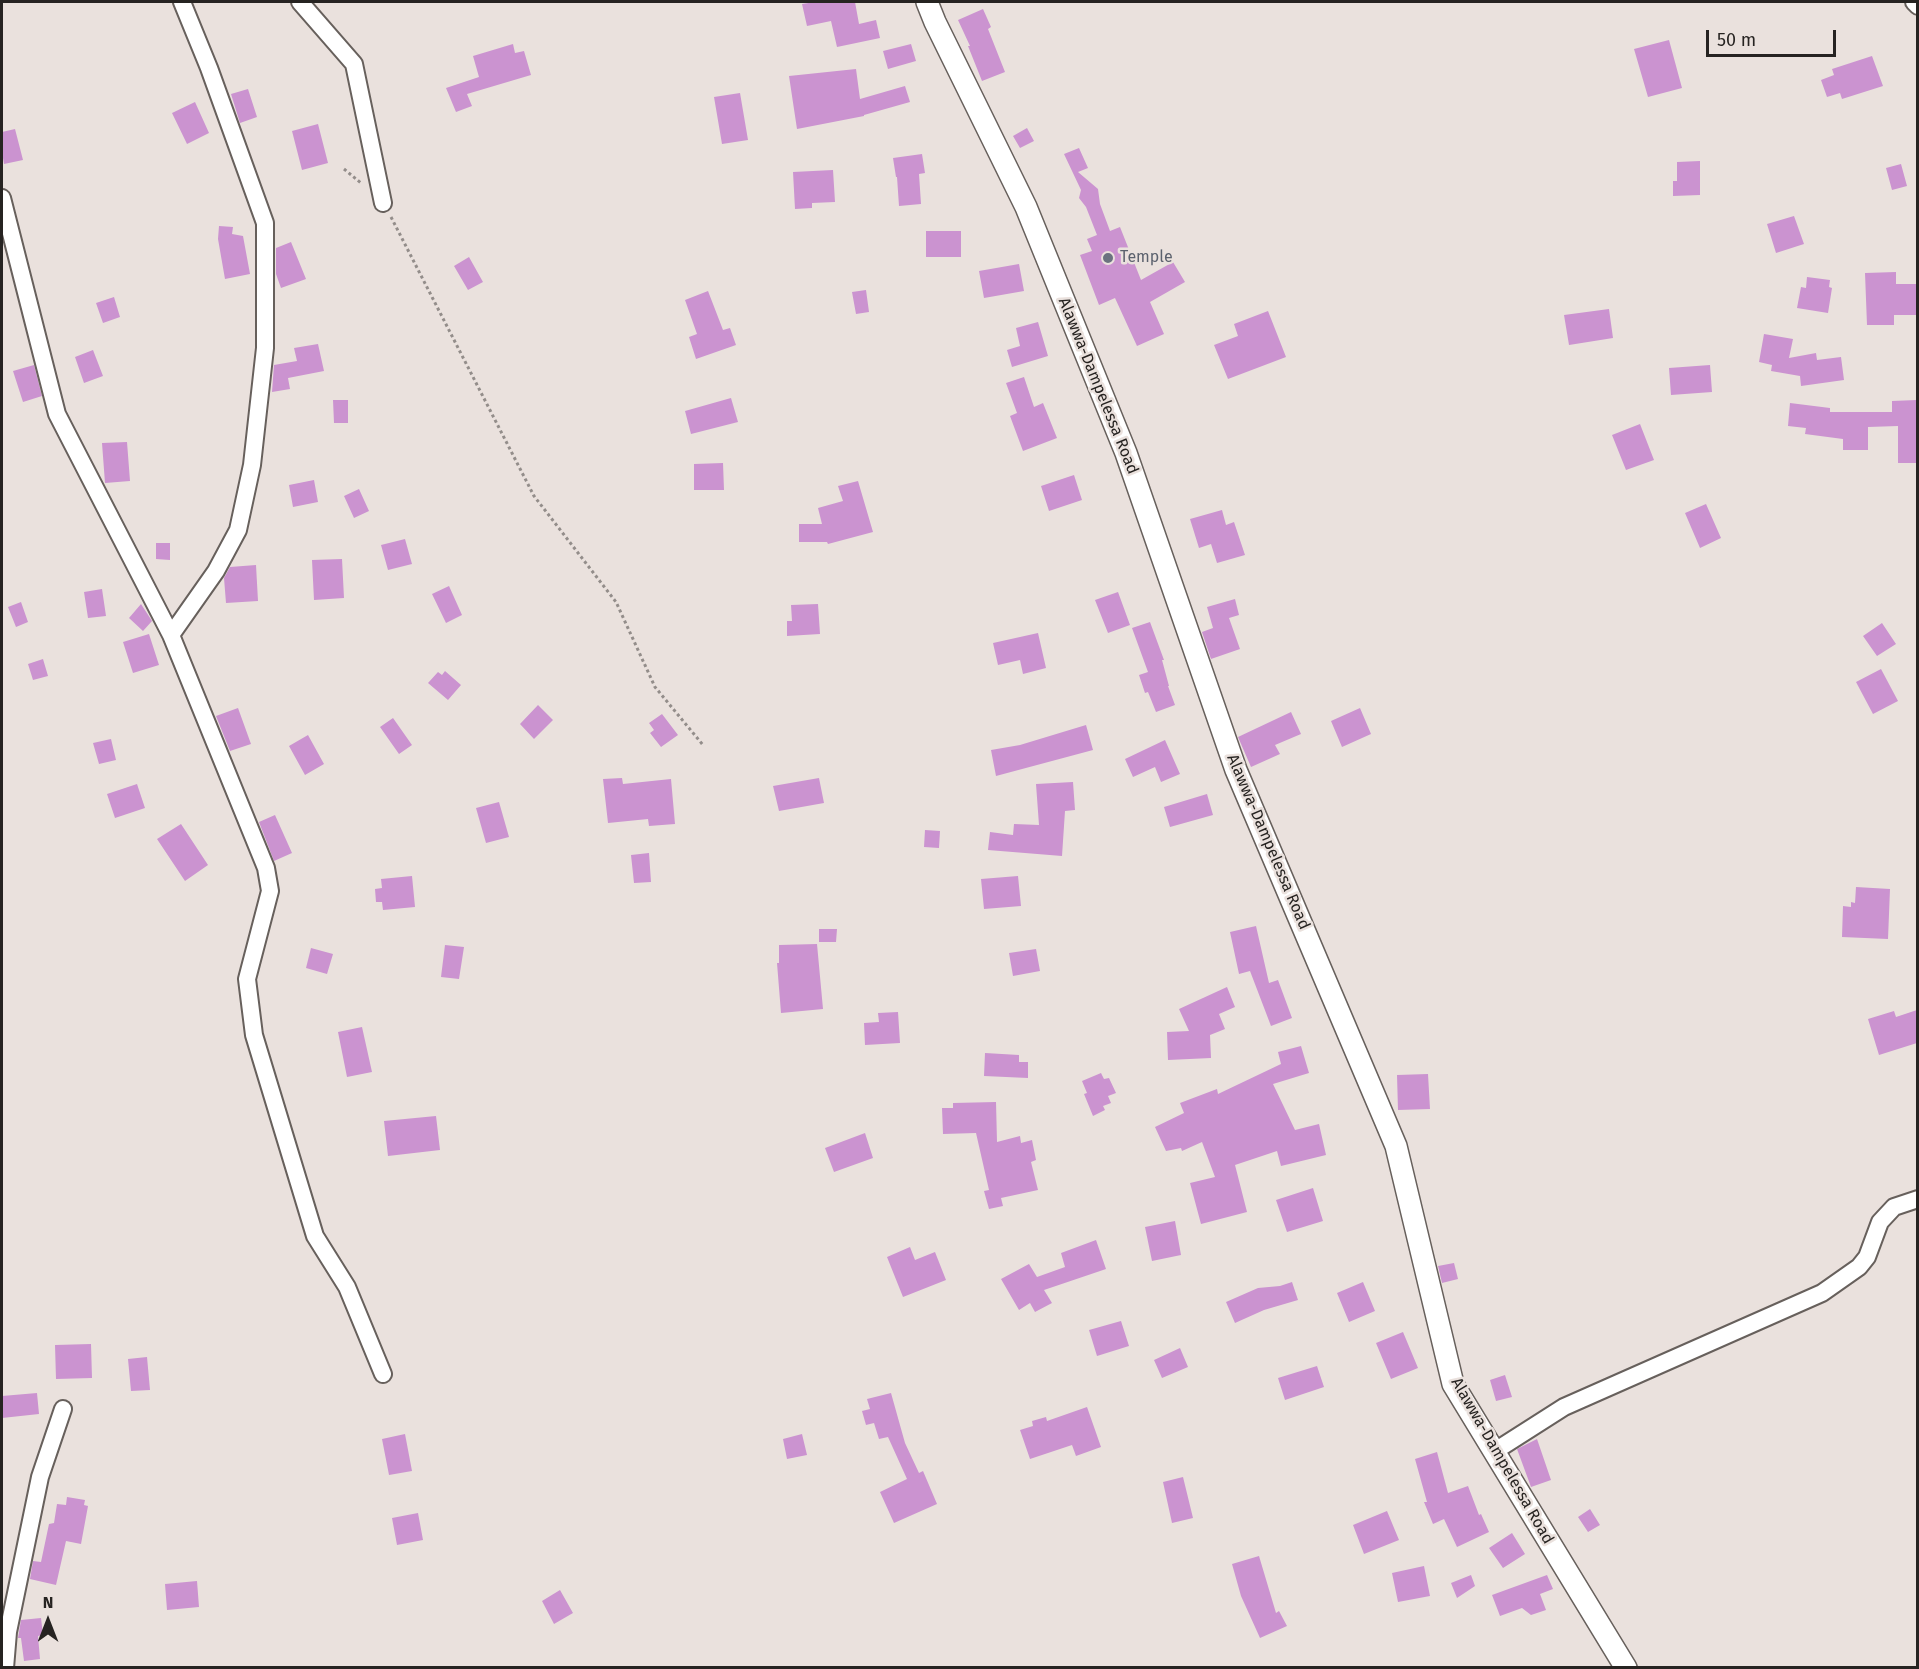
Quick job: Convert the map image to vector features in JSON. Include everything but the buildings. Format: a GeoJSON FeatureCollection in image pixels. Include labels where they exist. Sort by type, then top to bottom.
{"type":"FeatureCollection","features":[{"type":"Feature","properties":{"kind":"main road","name":"Alawwa-Dampelessa Road"},"geometry":{"type":"LineString","coordinates":[[927,2],[1026,207],[1126,453],[1236,770],[1396,1146],[1453,1384],[1626,1668]]}},
{"type":"Feature","properties":{"kind":"street"},"geometry":{"type":"LineString","coordinates":[[171,635],[216,571],[237,530],[252,465],[265,348],[265,223],[209,68],[182,2]]}},
{"type":"Feature","properties":{"kind":"street"},"geometry":{"type":"LineString","coordinates":[[300,2],[354,64],[383,203]]}},
{"type":"Feature","properties":{"kind":"street"},"geometry":{"type":"LineString","coordinates":[[1914,2],[1917,6]]}},
{"type":"Feature","properties":{"kind":"street"},"geometry":{"type":"LineString","coordinates":[[2,198],[57,414],[171,635],[266,868],[270,891],[247,979],[254,1035],[315,1236],[347,1287],[383,1374]]}},
{"type":"Feature","properties":{"kind":"street"},"geometry":{"type":"LineString","coordinates":[[1495,1451],[1564,1407],[1822,1293],[1859,1267],[1867,1257],[1880,1222],[1894,1208],[1917,1199]]}},
{"type":"Feature","properties":{"kind":"street"},"geometry":{"type":"LineString","coordinates":[[5,1668],[8,1632],[40,1477],[63,1409]]}},
{"type":"Feature","properties":{"kind":"path"},"geometry":{"type":"LineString","coordinates":[[344,169],[383,203],[534,496],[616,602],[655,687],[703,745]]}},
{"type":"Feature","properties":{"kind":"place","name":"Temple"},"geometry":{"type":"Point","coordinates":[1108,258]}}]}
